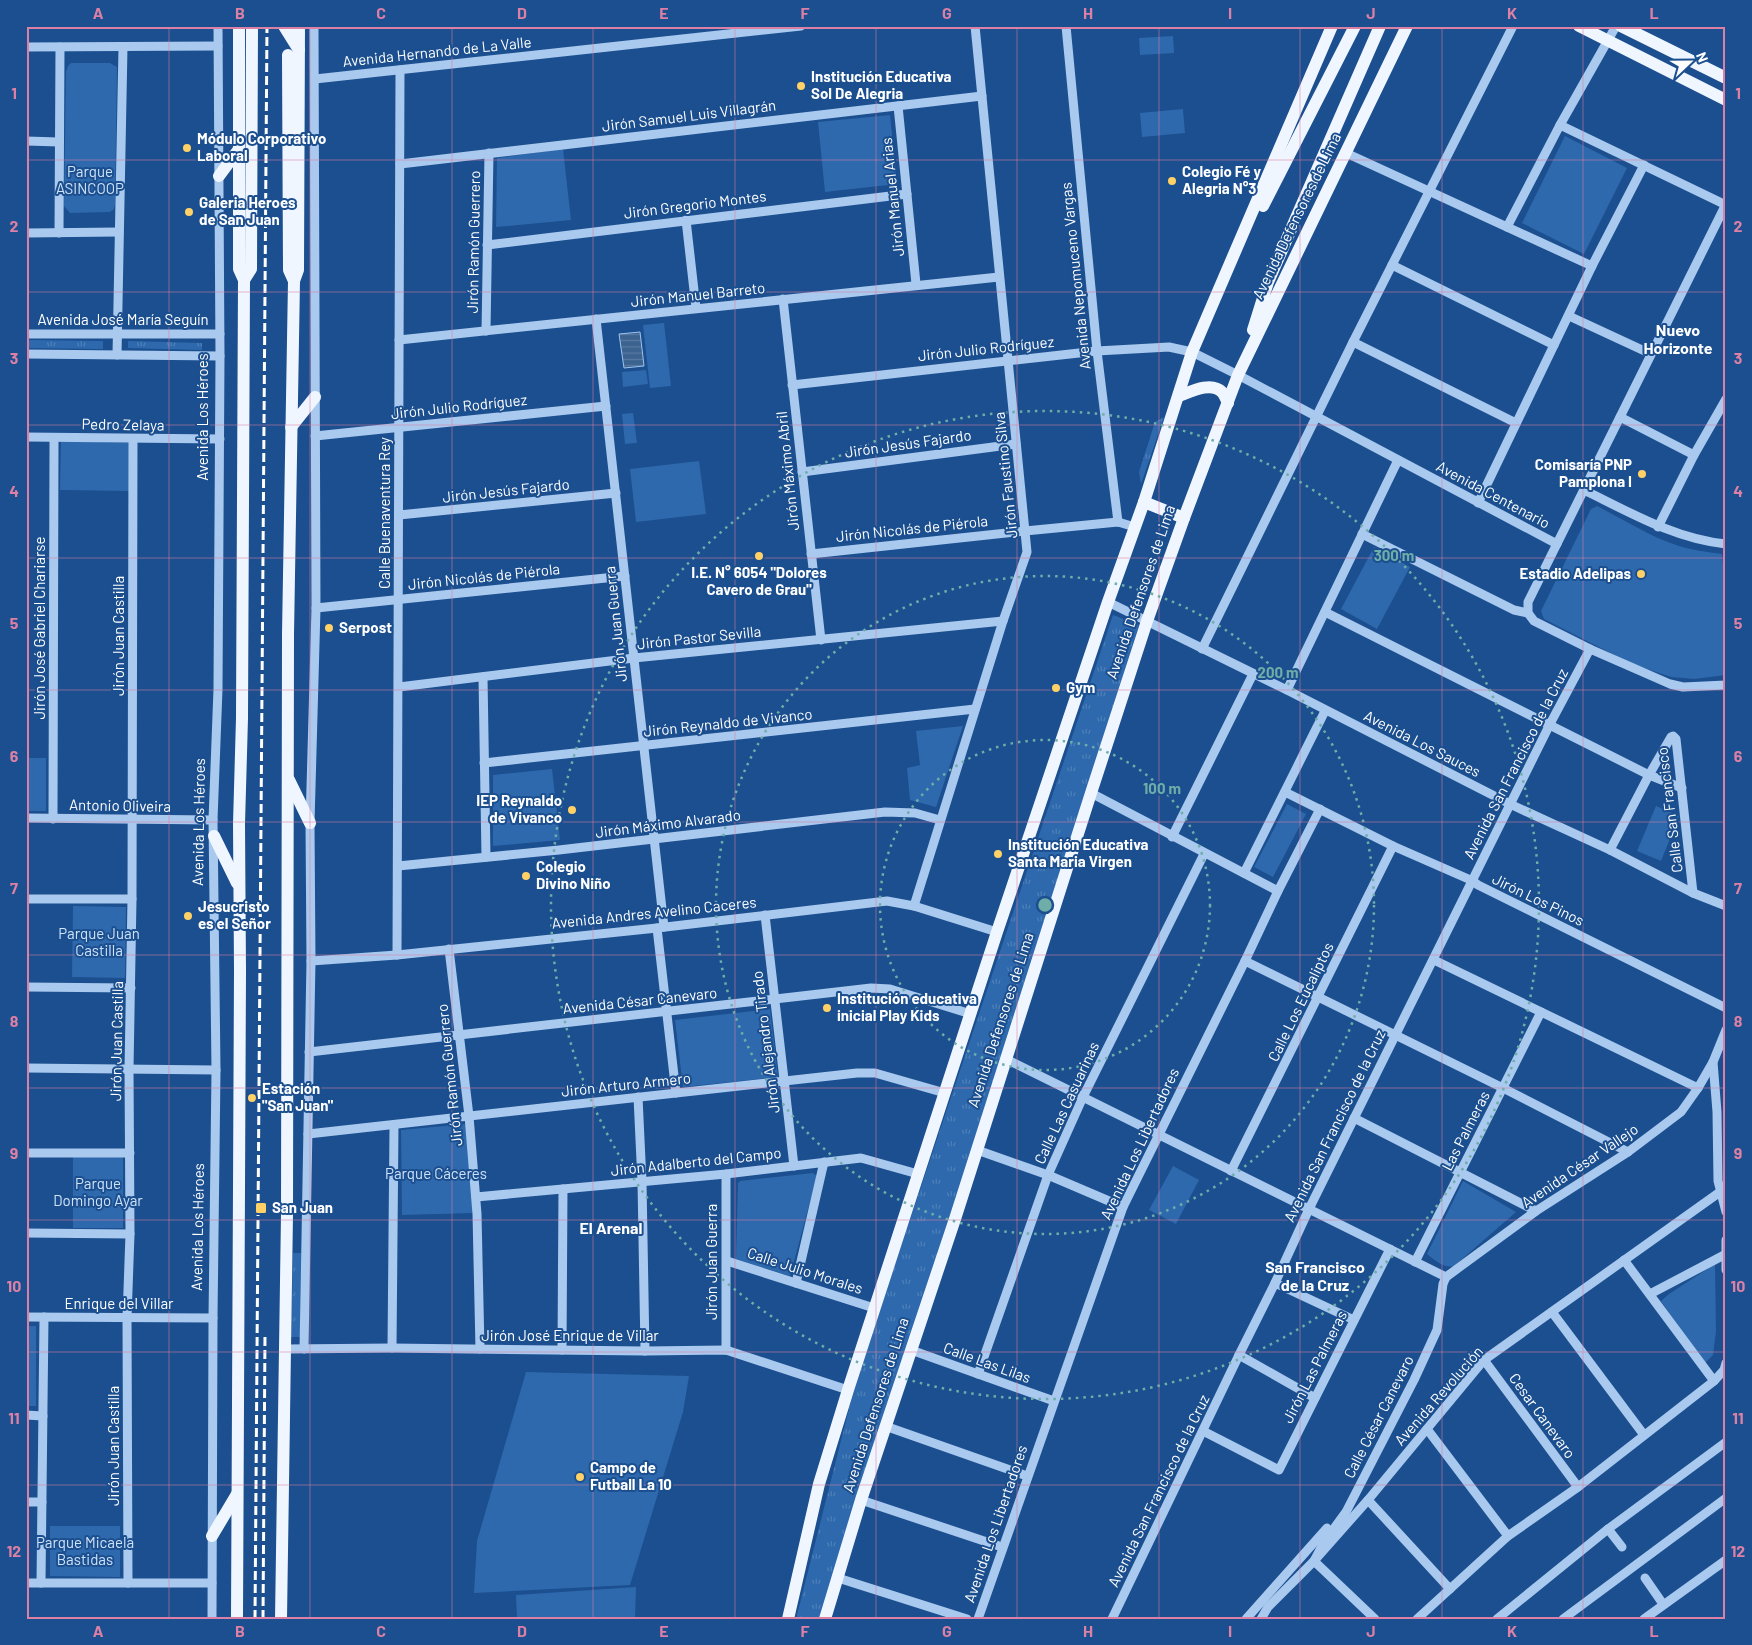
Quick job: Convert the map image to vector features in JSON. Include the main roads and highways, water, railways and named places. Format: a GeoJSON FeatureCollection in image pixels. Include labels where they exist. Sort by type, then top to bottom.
{"type":"FeatureCollection","features":[{"type":"Feature","properties":{"kind":"main road"},"geometry":{"type":"LineString","coordinates":[[238,1619],[239,886],[242,718],[244,280],[239,269],[239,26]]}},
{"type":"Feature","properties":{"kind":"main road"},"geometry":{"type":"LineString","coordinates":[[244,280],[250,269],[252,26]]}},
{"type":"Feature","properties":{"kind":"main road"},"geometry":{"type":"LineString","coordinates":[[284,26],[294,52]]}},
{"type":"Feature","properties":{"kind":"main road"},"geometry":{"type":"LineString","coordinates":[[281,1619],[287,1214],[287,777],[291,428],[294,281],[298,270],[294,52],[299,26]]}},
{"type":"Feature","properties":{"kind":"main road","name":"Avenida Defensores de Lima"},"geometry":{"type":"LineString","coordinates":[[788,1619],[819,1484],[874,1308],[997,932],[1108,602],[1144,502],[1192,352],[1332,26]]}},
{"type":"Feature","properties":{"kind":"main road"},"geometry":{"type":"LineString","coordinates":[[1211,307],[1355,26]]}},
{"type":"Feature","properties":{"kind":"main road"},"geometry":{"type":"LineString","coordinates":[[1238,375],[1268,282],[1380,26]]}},
{"type":"Feature","properties":{"kind":"main road","name":"Avenida Defensores de Lima"},"geometry":{"type":"LineString","coordinates":[[825,1619],[861,1500],[912,1350],[1147,621],[1184,518],[1238,375],[1408,26]]}},
{"type":"Feature","properties":{"kind":"main road"},"geometry":{"type":"LineString","coordinates":[[1579,26],[1726,100]]}},
{"type":"Feature","properties":{"kind":"main road"},"geometry":{"type":"LineString","coordinates":[[1622,26],[1726,78]]}},
{"type":"Feature","properties":{"kind":"main road"},"geometry":{"type":"LineString","coordinates":[[218,176],[239,149]]}},
{"type":"Feature","properties":{"kind":"main road"},"geometry":{"type":"LineString","coordinates":[[1179,396],[1208,387],[1217,388],[1223,392],[1228,403]]}},
{"type":"Feature","properties":{"kind":"main road"},"geometry":{"type":"LineString","coordinates":[[291,428],[315,397]]}},
{"type":"Feature","properties":{"kind":"main road"},"geometry":{"type":"LineString","coordinates":[[1144,502],[1184,518]]}},
{"type":"Feature","properties":{"kind":"main road"},"geometry":{"type":"LineString","coordinates":[[287,777],[310,823]]}},
{"type":"Feature","properties":{"kind":"main road"},"geometry":{"type":"LineString","coordinates":[[214,836],[239,886]]}},
{"type":"Feature","properties":{"kind":"main road"},"geometry":{"type":"LineString","coordinates":[[212,1536],[237,1494]]}},
{"type":"Feature","properties":{"kind":"railway"},"geometry":{"type":"LineString","coordinates":[[255,1619],[267,26]]}},
{"type":"Feature","properties":{"kind":"railway"},"geometry":{"type":"LineString","coordinates":[[263,1619],[265,1334]]}},
{"type":"Feature","properties":{"kind":"place","name":"Institución Educativa Sol De Alegria"},"geometry":{"type":"Point","coordinates":[801,86]}},
{"type":"Feature","properties":{"kind":"place","name":"Módulo Corporativo Laboral"},"geometry":{"type":"Point","coordinates":[187,148]}},
{"type":"Feature","properties":{"kind":"place","name":"Colegio Fé y Alegria N°3"},"geometry":{"type":"Point","coordinates":[1172,181]}},
{"type":"Feature","properties":{"kind":"place","name":"Galeria Heroes de San Juan"},"geometry":{"type":"Point","coordinates":[189,212]}},
{"type":"Feature","properties":{"kind":"place","name":"Comisaría PNP Pamplona I"},"geometry":{"type":"Point","coordinates":[1642,474]}},
{"type":"Feature","properties":{"kind":"place","name":"I.E. N° 6054 \"Dolores Cavero de Grau\""},"geometry":{"type":"Point","coordinates":[759,556]}},
{"type":"Feature","properties":{"kind":"place","name":"Estadio Adelipas"},"geometry":{"type":"Point","coordinates":[1641,574]}},
{"type":"Feature","properties":{"kind":"place","name":"Serpost"},"geometry":{"type":"Point","coordinates":[329,628]}},
{"type":"Feature","properties":{"kind":"place","name":"Gym"},"geometry":{"type":"Point","coordinates":[1056,688]}},
{"type":"Feature","properties":{"kind":"place","name":"IEP Reynaldo de Vivanco"},"geometry":{"type":"Point","coordinates":[572,810]}},
{"type":"Feature","properties":{"kind":"place","name":"Institución Educativa Santa Maria Virgen"},"geometry":{"type":"Point","coordinates":[998,854]}},
{"type":"Feature","properties":{"kind":"place","name":"Colegio Divino Niño"},"geometry":{"type":"Point","coordinates":[526,876]}},
{"type":"Feature","properties":{"kind":"place","name":"Jesucristo es el Señor"},"geometry":{"type":"Point","coordinates":[188,916]}},
{"type":"Feature","properties":{"kind":"place","name":"Institución educativa inicial Play Kids"},"geometry":{"type":"Point","coordinates":[827,1008]}},
{"type":"Feature","properties":{"kind":"place","name":"Estación \"San Juan\""},"geometry":{"type":"Point","coordinates":[252,1098]}},
{"type":"Feature","properties":{"kind":"place","name":"San Juan"},"geometry":{"type":"Point","coordinates":[261,1208]}},
{"type":"Feature","properties":{"kind":"place","name":"Campo de Futball La 10"},"geometry":{"type":"Point","coordinates":[580,1477]}},
{"type":"Feature","properties":{"kind":"district","name":"Nuevo Horizonte"},"geometry":{"type":"Point","coordinates":[1678,339]}},
{"type":"Feature","properties":{"kind":"district","name":"El Arenal"},"geometry":{"type":"Point","coordinates":[611,1228]}},
{"type":"Feature","properties":{"kind":"district","name":"San Francisco de la Cruz"},"geometry":{"type":"Point","coordinates":[1315,1276]}},
{"type":"Feature","properties":{"kind":"park label","name":"Parque ASINCOOP"},"geometry":{"type":"Point","coordinates":[90,180]}},
{"type":"Feature","properties":{"kind":"park label","name":"Parque Juan Castilla"},"geometry":{"type":"Point","coordinates":[99,942]}},
{"type":"Feature","properties":{"kind":"park label","name":"Parque Cáceres"},"geometry":{"type":"Point","coordinates":[436,1174]}},
{"type":"Feature","properties":{"kind":"park label","name":"Parque Domingo Ayar"},"geometry":{"type":"Point","coordinates":[98,1192]}},
{"type":"Feature","properties":{"kind":"park label","name":"Parque Micaela Bastidas"},"geometry":{"type":"Point","coordinates":[85,1552]}}]}
